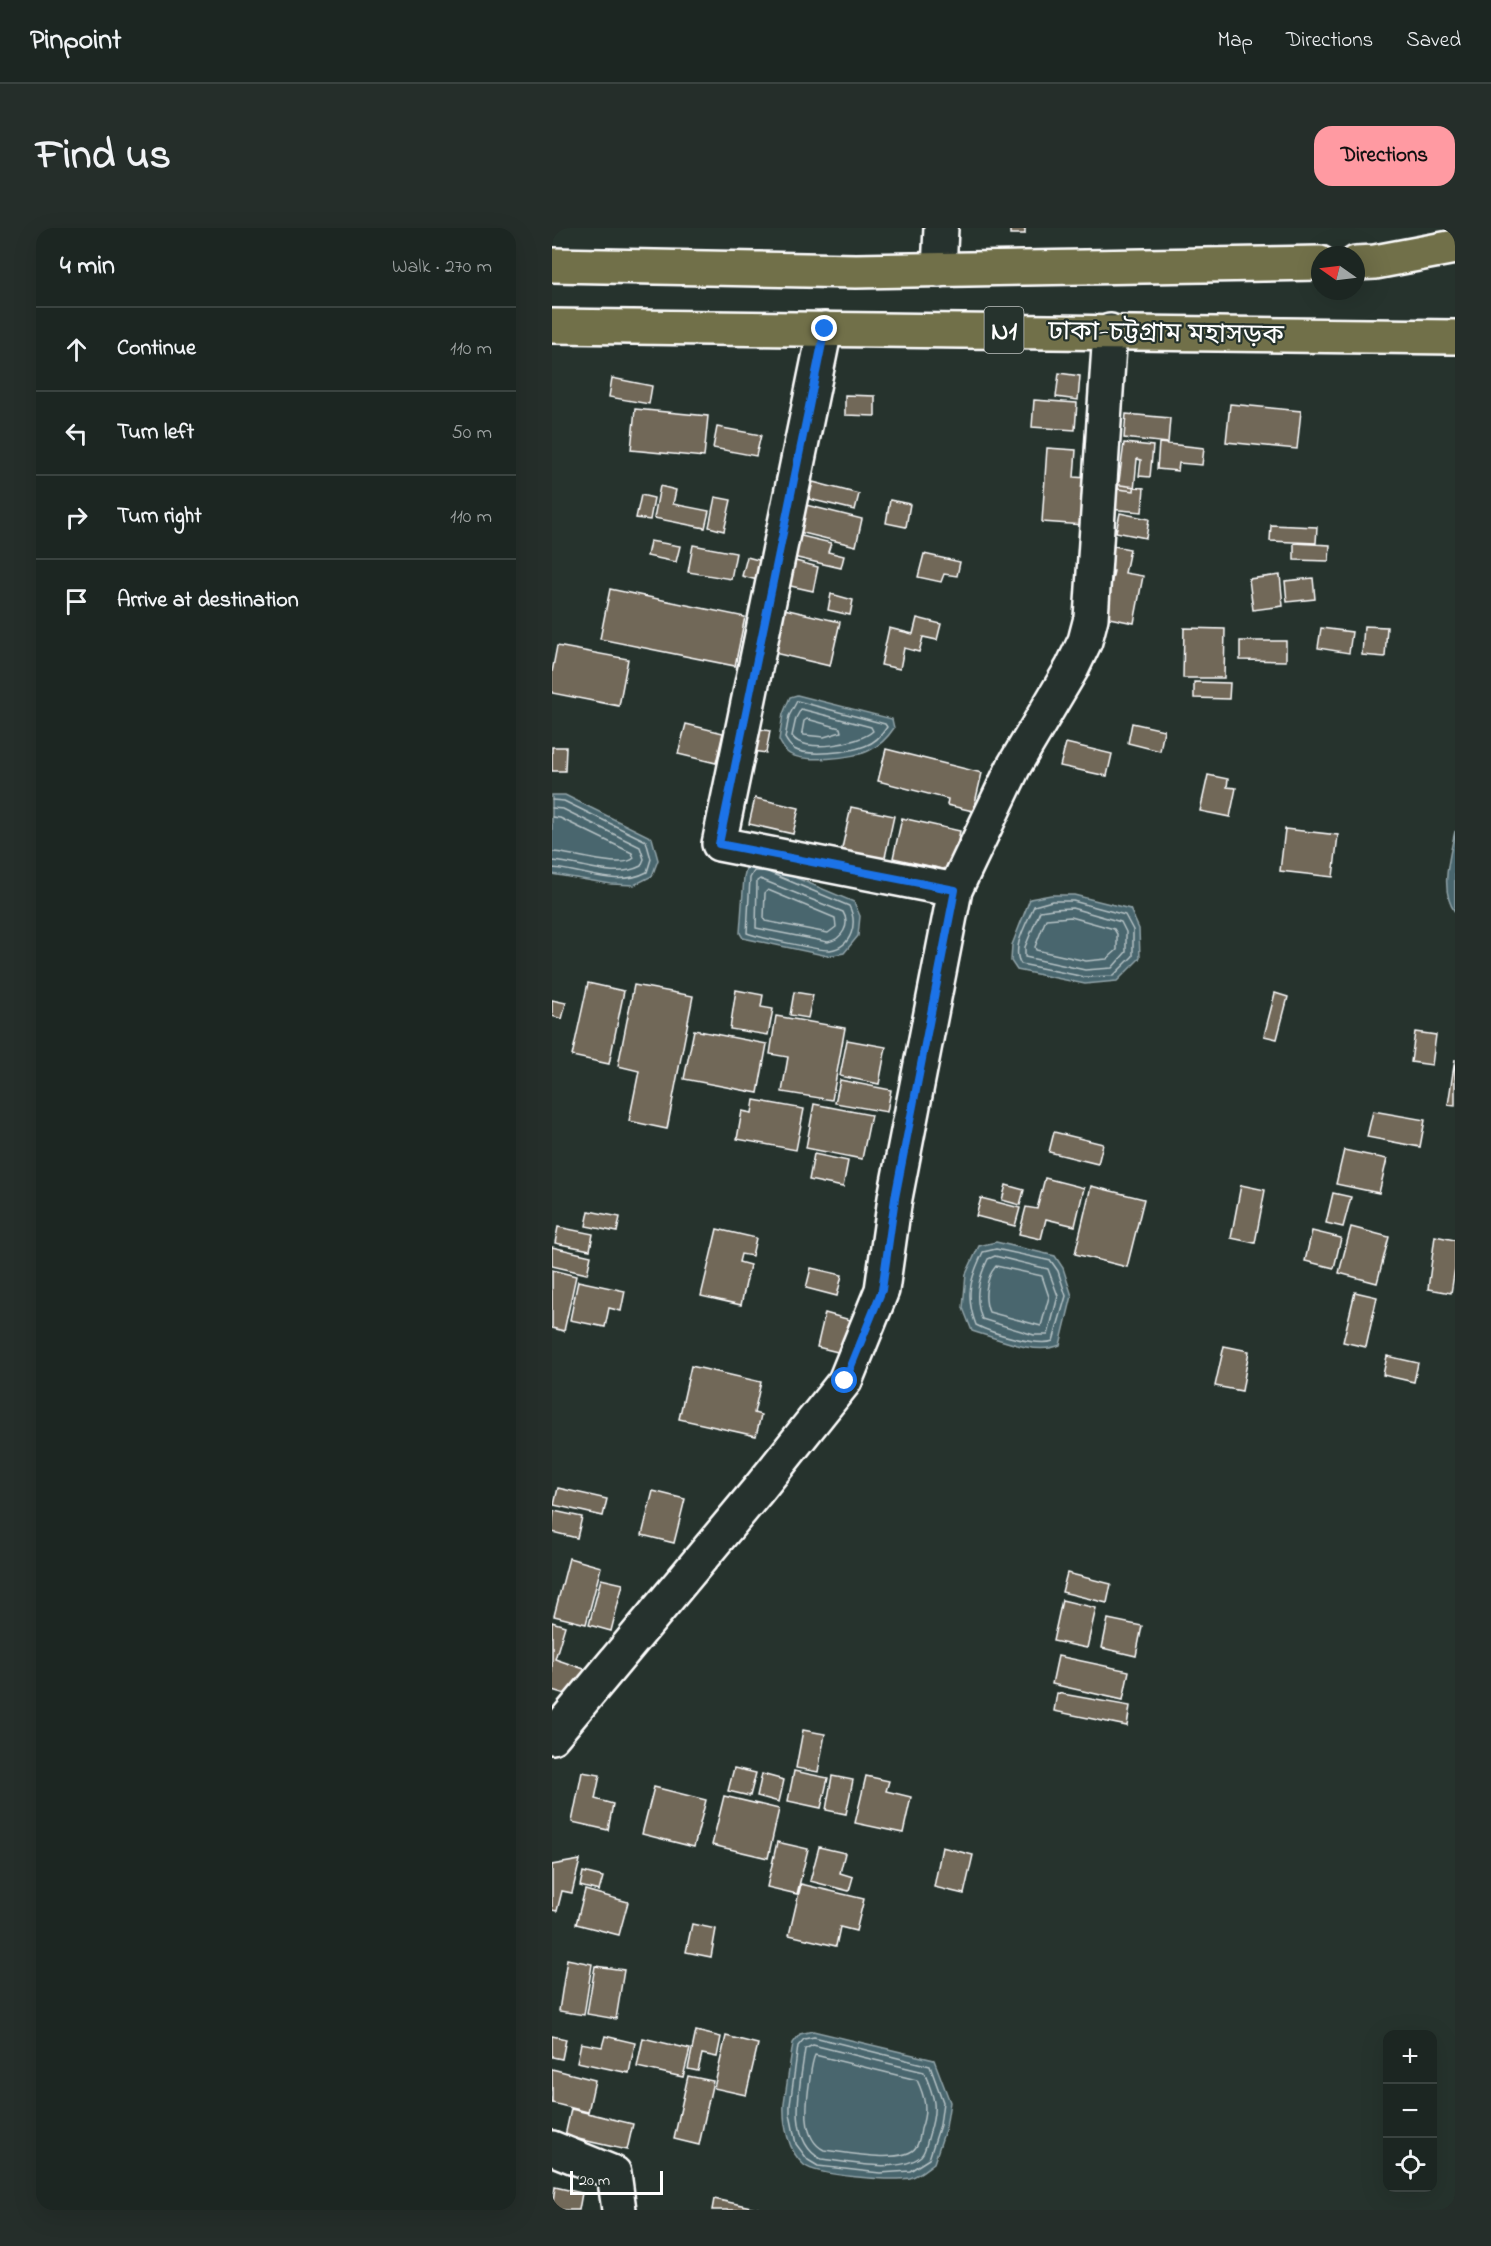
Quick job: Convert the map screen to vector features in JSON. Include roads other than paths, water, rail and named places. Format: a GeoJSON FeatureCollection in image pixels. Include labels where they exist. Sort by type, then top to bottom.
{"type":"FeatureCollection","features":[{"type":"Feature","properties":{"kind":"highway"},"geometry":{"type":"LineString","coordinates":[[1365,263],[1455,247]]}},
{"type":"Feature","properties":{"kind":"highway","name":"N1"},"geometry":{"type":"LineString","coordinates":[[552,265],[856,271],[1311,263]]}},
{"type":"Feature","properties":{"kind":"highway","name":"ঢাকা-চট্টগ্রাম মহাসড়ক"},"geometry":{"type":"LineString","coordinates":[[552,326],[1455,337]]}},
{"type":"Feature","properties":{"kind":"street"},"geometry":{"type":"LineString","coordinates":[[939,270],[941,228]]}},
{"type":"Feature","properties":{"kind":"street"},"geometry":{"type":"LineString","coordinates":[[825,329],[719,844],[955,890]]}},
{"type":"Feature","properties":{"kind":"street"},"geometry":{"type":"LineString","coordinates":[[552,1737],[758,1490],[845,1381],[882,1290],[895,1198],[955,890],[1014,766],[1072,668],[1091,618],[1110,331]]}},
{"type":"Feature","properties":{"kind":"street"},"geometry":{"type":"LineString","coordinates":[[552,2148],[614,2173],[619,2210]]}},
{"type":"Feature","properties":{"kind":"water"},"geometry":{"type":"Polygon","coordinates":[[[797,695],[892,719],[894,728],[881,743],[863,753],[815,759],[794,756],[787,752],[779,740],[783,714],[790,697],[797,695]]]}},
{"type":"Feature","properties":{"kind":"water"},"geometry":{"type":"Polygon","coordinates":[[[552,795],[565,795],[652,838],[658,860],[652,876],[634,885],[611,884],[552,874],[552,795]]]}},
{"type":"Feature","properties":{"kind":"water"},"geometry":{"type":"Polygon","coordinates":[[[1455,831],[1455,912],[1448,894],[1447,873],[1455,831]]]}},
{"type":"Feature","properties":{"kind":"water"},"geometry":{"type":"Polygon","coordinates":[[[754,865],[768,866],[854,902],[860,916],[858,936],[844,953],[828,956],[743,938],[740,933],[744,877],[746,868],[754,865]]]}},
{"type":"Feature","properties":{"kind":"water"},"geometry":{"type":"Polygon","coordinates":[[[1051,895],[1074,895],[1130,909],[1139,929],[1140,958],[1117,981],[1085,984],[1017,970],[1011,961],[1012,945],[1030,899],[1051,895]]]}},
{"type":"Feature","properties":{"kind":"water"},"geometry":{"type":"Polygon","coordinates":[[[996,1242],[1055,1256],[1063,1268],[1072,1296],[1060,1345],[1050,1348],[1028,1347],[972,1331],[963,1308],[966,1274],[979,1246],[996,1242]]]}},
{"type":"Feature","properties":{"kind":"water"},"geometry":{"type":"Polygon","coordinates":[[[813,2031],[934,2060],[950,2102],[946,2127],[934,2163],[913,2177],[901,2179],[855,2177],[823,2172],[804,2165],[790,2145],[784,2120],[784,2104],[793,2043],[800,2034],[813,2031]]]}}]}
